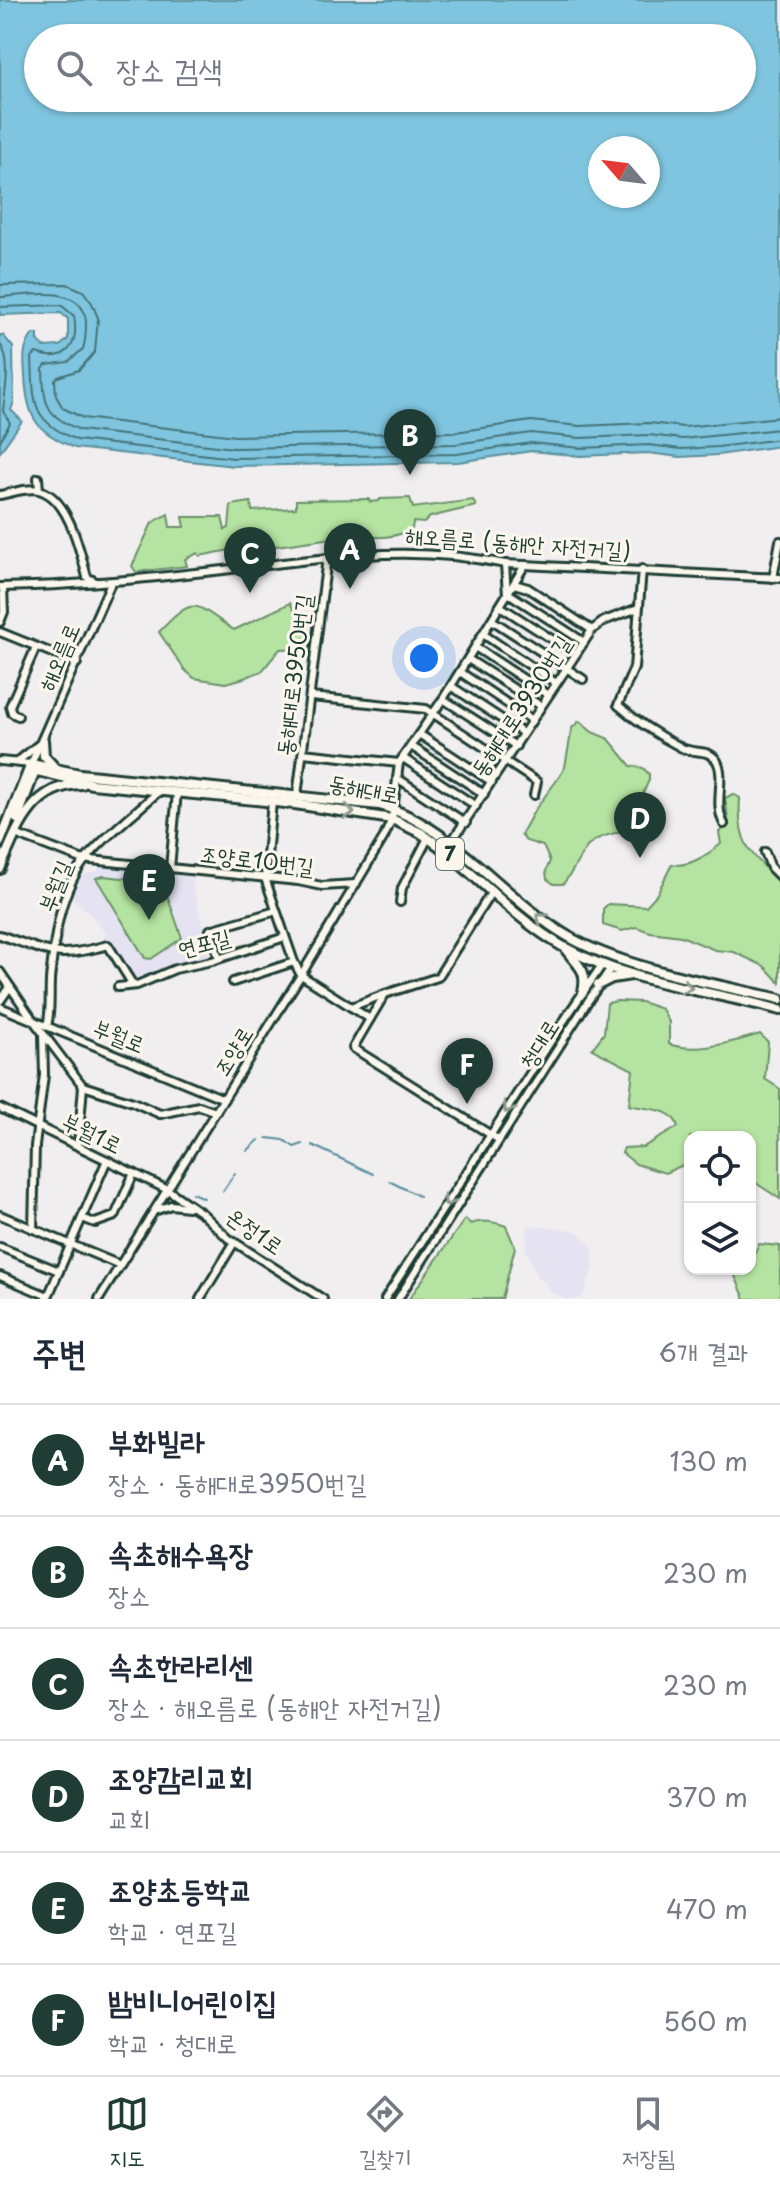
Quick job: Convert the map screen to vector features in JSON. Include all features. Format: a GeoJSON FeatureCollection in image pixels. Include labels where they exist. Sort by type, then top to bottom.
{"type":"FeatureCollection","features":[{"type":"Feature","properties":{"kind":"main road"},"geometry":{"type":"LineString","coordinates":[[41,743],[47,762],[62,770]]}},
{"type":"Feature","properties":{"kind":"main road"},"geometry":{"type":"LineString","coordinates":[[0,842],[33,767]]}},
{"type":"Feature","properties":{"kind":"main road","name":"동해대로"},"geometry":{"type":"LineString","coordinates":[[33,767],[272,797],[392,819],[428,838],[545,935],[564,947],[607,966],[780,1010]]}},
{"type":"Feature","properties":{"kind":"main road","name":"동해대로"},"geometry":{"type":"LineString","coordinates":[[33,767],[92,784]]}},
{"type":"Feature","properties":{"kind":"main road","name":"동해대로"},"geometry":{"type":"LineString","coordinates":[[2,865],[33,767]]}},
{"type":"Feature","properties":{"kind":"main road","name":"동해대로"},"geometry":{"type":"LineString","coordinates":[[2,865],[27,811],[36,802],[73,784],[177,792],[297,796],[392,809],[423,824],[570,938],[613,957],[780,999]]}},
{"type":"Feature","properties":{"kind":"main road"},"geometry":{"type":"LineString","coordinates":[[564,947],[584,969],[583,992]]}},
{"type":"Feature","properties":{"kind":"main road"},"geometry":{"type":"LineString","coordinates":[[607,966],[613,957]]}},
{"type":"Feature","properties":{"kind":"main road"},"geometry":{"type":"LineString","coordinates":[[598,985],[621,975],[637,974]]}},
{"type":"Feature","properties":{"kind":"street"},"geometry":{"type":"LineString","coordinates":[[38,478],[39,490]]}},
{"type":"Feature","properties":{"kind":"street"},"geometry":{"type":"LineString","coordinates":[[0,495],[39,490],[47,493],[70,522],[87,577],[93,581],[111,583]]}},
{"type":"Feature","properties":{"kind":"street"},"geometry":{"type":"LineString","coordinates":[[777,578],[780,541]]}},
{"type":"Feature","properties":{"kind":"street","name":"해오름로 (동해안 자전거길)"},"geometry":{"type":"LineString","coordinates":[[1,587],[111,583],[327,558],[409,552],[471,557],[505,564],[777,578]]}},
{"type":"Feature","properties":{"kind":"street","name":"동해대로3950번길"},"geometry":{"type":"LineString","coordinates":[[297,796],[327,558]]}},
{"type":"Feature","properties":{"kind":"street"},"geometry":{"type":"LineString","coordinates":[[505,564],[507,594]]}},
{"type":"Feature","properties":{"kind":"street"},"geometry":{"type":"LineString","coordinates":[[392,819],[401,760],[443,699],[525,565]]}},
{"type":"Feature","properties":{"kind":"street"},"geometry":{"type":"LineString","coordinates":[[642,569],[634,668],[618,705],[684,749],[712,756],[719,769],[718,804],[724,824]]}},
{"type":"Feature","properties":{"kind":"street","name":"해오름로"},"geometry":{"type":"LineString","coordinates":[[33,767],[111,583]]}},
{"type":"Feature","properties":{"kind":"street"},"geometry":{"type":"LineString","coordinates":[[514,584],[528,588],[592,630]]}},
{"type":"Feature","properties":{"kind":"street"},"geometry":{"type":"LineString","coordinates":[[0,622],[4,612],[1,587]]}},
{"type":"Feature","properties":{"kind":"street"},"geometry":{"type":"LineString","coordinates":[[507,594],[584,642]]}},
{"type":"Feature","properties":{"kind":"street"},"geometry":{"type":"LineString","coordinates":[[500,606],[575,654]]}},
{"type":"Feature","properties":{"kind":"street","name":"동해대로3930번길"},"geometry":{"type":"LineString","coordinates":[[450,844],[592,630],[604,621],[638,608]]}},
{"type":"Feature","properties":{"kind":"street"},"geometry":{"type":"LineString","coordinates":[[492,620],[583,679]]}},
{"type":"Feature","properties":{"kind":"street"},"geometry":{"type":"LineString","coordinates":[[0,632],[77,663]]}},
{"type":"Feature","properties":{"kind":"street"},"geometry":{"type":"LineString","coordinates":[[483,634],[556,683]]}},
{"type":"Feature","properties":{"kind":"street"},"geometry":{"type":"LineString","coordinates":[[18,716],[12,713],[10,706],[36,647]]}},
{"type":"Feature","properties":{"kind":"street"},"geometry":{"type":"LineString","coordinates":[[475,647],[548,695]]}},
{"type":"Feature","properties":{"kind":"street"},"geometry":{"type":"LineString","coordinates":[[468,659],[541,706]]}},
{"type":"Feature","properties":{"kind":"street"},"geometry":{"type":"LineString","coordinates":[[460,672],[532,720]]}},
{"type":"Feature","properties":{"kind":"street"},"geometry":{"type":"LineString","coordinates":[[451,686],[523,733]]}},
{"type":"Feature","properties":{"kind":"street"},"geometry":{"type":"LineString","coordinates":[[311,697],[426,709],[537,782],[534,795]]}},
{"type":"Feature","properties":{"kind":"street"},"geometry":{"type":"LineString","coordinates":[[443,699],[516,746]]}},
{"type":"Feature","properties":{"kind":"street"},"geometry":{"type":"LineString","coordinates":[[419,734],[492,782]]}},
{"type":"Feature","properties":{"kind":"street"},"geometry":{"type":"LineString","coordinates":[[14,762],[41,743]]}},
{"type":"Feature","properties":{"kind":"street"},"geometry":{"type":"LineString","coordinates":[[411,746],[484,794]]}},
{"type":"Feature","properties":{"kind":"street"},"geometry":{"type":"LineString","coordinates":[[303,753],[401,760],[476,806]]}},
{"type":"Feature","properties":{"kind":"street"},"geometry":{"type":"LineString","coordinates":[[0,761],[33,767]]}},
{"type":"Feature","properties":{"kind":"street"},"geometry":{"type":"LineString","coordinates":[[397,778],[466,823]]}},
{"type":"Feature","properties":{"kind":"street","name":"부월길"},"geometry":{"type":"LineString","coordinates":[[47,1026],[53,954],[67,893],[86,860],[159,791]]}},
{"type":"Feature","properties":{"kind":"street"},"geometry":{"type":"LineString","coordinates":[[170,868],[177,792]]}},
{"type":"Feature","properties":{"kind":"street"},"geometry":{"type":"LineString","coordinates":[[272,797],[265,878],[294,962],[301,975],[370,1019]]}},
{"type":"Feature","properties":{"kind":"street","name":"조양로"},"geometry":{"type":"LineString","coordinates":[[99,1299],[301,975],[392,819]]}},
{"type":"Feature","properties":{"kind":"street","name":"조양로10번길"},"geometry":{"type":"LineString","coordinates":[[15,834],[86,860],[322,886],[356,884]]}},
{"type":"Feature","properties":{"kind":"street"},"geometry":{"type":"LineString","coordinates":[[400,902],[402,888],[428,838]]}},
{"type":"Feature","properties":{"kind":"street"},"geometry":{"type":"LineString","coordinates":[[765,852],[771,868],[780,877]]}},
{"type":"Feature","properties":{"kind":"street"},"geometry":{"type":"LineString","coordinates":[[351,1007],[438,977],[492,891]]}},
{"type":"Feature","properties":{"kind":"street"},"geometry":{"type":"LineString","coordinates":[[219,958],[210,930],[276,911]]}},
{"type":"Feature","properties":{"kind":"street"},"geometry":{"type":"LineString","coordinates":[[0,935],[53,954],[76,954],[108,945],[133,985]]}},
{"type":"Feature","properties":{"kind":"street","name":"연포길"},"geometry":{"type":"LineString","coordinates":[[118,987],[285,937]]}},
{"type":"Feature","properties":{"kind":"street"},"geometry":{"type":"LineString","coordinates":[[233,982],[294,962]]}},
{"type":"Feature","properties":{"kind":"street","name":"청대로"},"geometry":{"type":"LineString","coordinates":[[398,1299],[598,985],[607,966]]}},
{"type":"Feature","properties":{"kind":"street","name":"청대로"},"geometry":{"type":"LineString","coordinates":[[385,1299],[555,1033],[583,992],[607,966]]}},
{"type":"Feature","properties":{"kind":"street"},"geometry":{"type":"LineString","coordinates":[[0,972],[83,1086],[156,1113],[199,1106],[216,1112]]}},
{"type":"Feature","properties":{"kind":"street"},"geometry":{"type":"LineString","coordinates":[[0,1004],[10,987]]}},
{"type":"Feature","properties":{"kind":"street"},"geometry":{"type":"LineString","coordinates":[[385,994],[353,1048],[499,1140]]}},
{"type":"Feature","properties":{"kind":"street","name":"부월로"},"geometry":{"type":"LineString","coordinates":[[0,1004],[224,1099]]}},
{"type":"Feature","properties":{"kind":"street"},"geometry":{"type":"LineString","coordinates":[[555,1033],[564,1038]]}},
{"type":"Feature","properties":{"kind":"street"},"geometry":{"type":"LineString","coordinates":[[33,1229],[35,1146],[44,1075],[43,1034]]}},
{"type":"Feature","properties":{"kind":"street"},"geometry":{"type":"LineString","coordinates":[[78,1146],[83,1086]]}},
{"type":"Feature","properties":{"kind":"street","name":"부월1로"},"geometry":{"type":"LineString","coordinates":[[0,1108],[168,1190]]}},
{"type":"Feature","properties":{"kind":"street"},"geometry":{"type":"LineString","coordinates":[[0,1276],[48,1297],[107,1160]]}},
{"type":"Feature","properties":{"kind":"street"},"geometry":{"type":"LineString","coordinates":[[82,1218],[95,1223],[115,1216],[134,1173]]}},
{"type":"Feature","properties":{"kind":"street","name":"온정1로"},"geometry":{"type":"LineString","coordinates":[[168,1190],[234,1243],[323,1299]]}},
{"type":"Feature","properties":{"kind":"street"},"geometry":{"type":"LineString","coordinates":[[154,1212],[171,1205],[194,1208]]}},
{"type":"Feature","properties":{"kind":"street"},"geometry":{"type":"LineString","coordinates":[[0,1215],[120,1265]]}},
{"type":"Feature","properties":{"kind":"street"},"geometry":{"type":"LineString","coordinates":[[200,1299],[234,1243]]}},
{"type":"Feature","properties":{"kind":"street"},"geometry":{"type":"LineString","coordinates":[[0,1247],[59,1271]]}},
{"type":"Feature","properties":{"kind":"shaded area"},"geometry":{"type":"Polygon","coordinates":[[[99,866],[196,875],[192,884],[210,949],[207,957],[133,981],[111,943],[107,944],[103,938],[106,934],[69,894],[85,874],[98,871],[99,866]]]}},
{"type":"Feature","properties":{"kind":"shaded area"},"geometry":{"type":"Polygon","coordinates":[[[527,1226],[569,1229],[578,1232],[592,1247],[594,1267],[581,1299],[565,1299],[551,1292],[545,1282],[538,1278],[526,1251],[527,1226]]]}},
{"type":"Feature","properties":{"kind":"green space"},"geometry":{"type":"Polygon","coordinates":[[[410,498],[413,508],[473,500],[476,506],[430,517],[424,523],[413,522],[412,529],[393,536],[360,534],[249,550],[238,546],[200,556],[198,553],[185,559],[187,566],[136,572],[132,566],[152,523],[168,514],[170,527],[185,527],[183,517],[222,517],[225,530],[229,528],[231,505],[251,502],[252,511],[296,508],[296,500],[369,499],[370,502],[410,498]]]}},
{"type":"Feature","properties":{"kind":"green space"},"geometry":{"type":"Polygon","coordinates":[[[290,603],[311,640],[310,648],[280,649],[262,671],[226,683],[194,678],[184,669],[159,632],[188,607],[202,609],[234,630],[290,603]]]}},
{"type":"Feature","properties":{"kind":"green space"},"geometry":{"type":"Polygon","coordinates":[[[579,721],[592,732],[609,739],[631,766],[643,768],[649,774],[649,780],[627,830],[593,842],[563,884],[554,884],[547,879],[550,861],[543,846],[526,841],[521,835],[565,767],[572,728],[579,721]]]}},
{"type":"Feature","properties":{"kind":"green space"},"geometry":{"type":"Polygon","coordinates":[[[733,794],[740,798],[740,825],[747,845],[780,881],[780,983],[764,966],[734,952],[715,950],[681,936],[636,927],[622,931],[603,925],[603,909],[608,904],[646,906],[657,894],[672,864],[692,862],[721,844],[719,832],[729,825],[725,798],[733,794]]]}},
{"type":"Feature","properties":{"kind":"green space"},"geometry":{"type":"Polygon","coordinates":[[[104,876],[159,882],[158,889],[166,892],[182,938],[151,959],[145,958],[96,878],[104,876]]]}},
{"type":"Feature","properties":{"kind":"green space"},"geometry":{"type":"Polygon","coordinates":[[[641,1002],[662,1009],[669,1022],[669,1044],[680,1047],[703,1047],[760,1034],[768,1042],[765,1079],[780,1089],[780,1199],[756,1183],[756,1131],[684,1131],[684,1165],[665,1173],[636,1164],[622,1153],[624,1148],[643,1147],[678,1127],[665,1113],[629,1105],[633,1070],[592,1049],[604,1033],[607,1003],[641,1002]]]}},
{"type":"Feature","properties":{"kind":"green space"},"geometry":{"type":"Polygon","coordinates":[[[465,1219],[471,1224],[488,1222],[506,1226],[515,1247],[502,1299],[409,1299],[465,1219]]]}},
{"type":"Feature","properties":{"kind":"green space"},"geometry":{"type":"Polygon","coordinates":[[[759,1244],[780,1246],[780,1299],[745,1299],[735,1275],[756,1275],[759,1244]]]}},
{"type":"Feature","properties":{"kind":"water"},"geometry":{"type":"Polygon","coordinates":[[[0,0],[780,0],[780,446],[680,457],[648,453],[580,456],[532,451],[458,462],[234,466],[75,448],[51,436],[36,422],[28,403],[24,364],[25,349],[33,334],[38,334],[38,340],[44,347],[60,346],[68,339],[68,319],[61,313],[0,315],[0,0]]]}},
{"type":"Feature","properties":{"kind":"water"},"geometry":{"type":"Polygon","coordinates":[[[0,335],[13,347],[14,402],[11,410],[22,421],[0,452],[0,335]]]}},
{"type":"Feature","properties":{"kind":"waterway"},"geometry":{"type":"LineString","coordinates":[[267,1138],[284,1140],[294,1147],[303,1144]]}},
{"type":"Feature","properties":{"kind":"waterway"},"geometry":{"type":"LineString","coordinates":[[247,1151],[259,1140]]}},
{"type":"Feature","properties":{"kind":"waterway"},"geometry":{"type":"LineString","coordinates":[[312,1145],[373,1174]]}},
{"type":"Feature","properties":{"kind":"waterway"},"geometry":{"type":"LineString","coordinates":[[223,1191],[235,1173]]}},
{"type":"Feature","properties":{"kind":"waterway"},"geometry":{"type":"LineString","coordinates":[[389,1181],[419,1196]]}},
{"type":"Feature","properties":{"kind":"waterway"},"geometry":{"type":"LineString","coordinates":[[192,1193],[204,1198]]}},
{"type":"Feature","properties":{"kind":"place","name":"속초해수욕장"},"geometry":{"type":"Point","coordinates":[410,475]}},
{"type":"Feature","properties":{"kind":"place","name":"부화빌라"},"geometry":{"type":"Point","coordinates":[350,589]}},
{"type":"Feature","properties":{"kind":"place","name":"속초한라리센"},"geometry":{"type":"Point","coordinates":[250,593]}},
{"type":"Feature","properties":{"kind":"place","name":"조양감리교회"},"geometry":{"type":"Point","coordinates":[640,858]}},
{"type":"Feature","properties":{"kind":"place","name":"조양초등학교"},"geometry":{"type":"Point","coordinates":[149,920]}},
{"type":"Feature","properties":{"kind":"place","name":"밤비니어린이집"},"geometry":{"type":"Point","coordinates":[467,1104]}}]}
